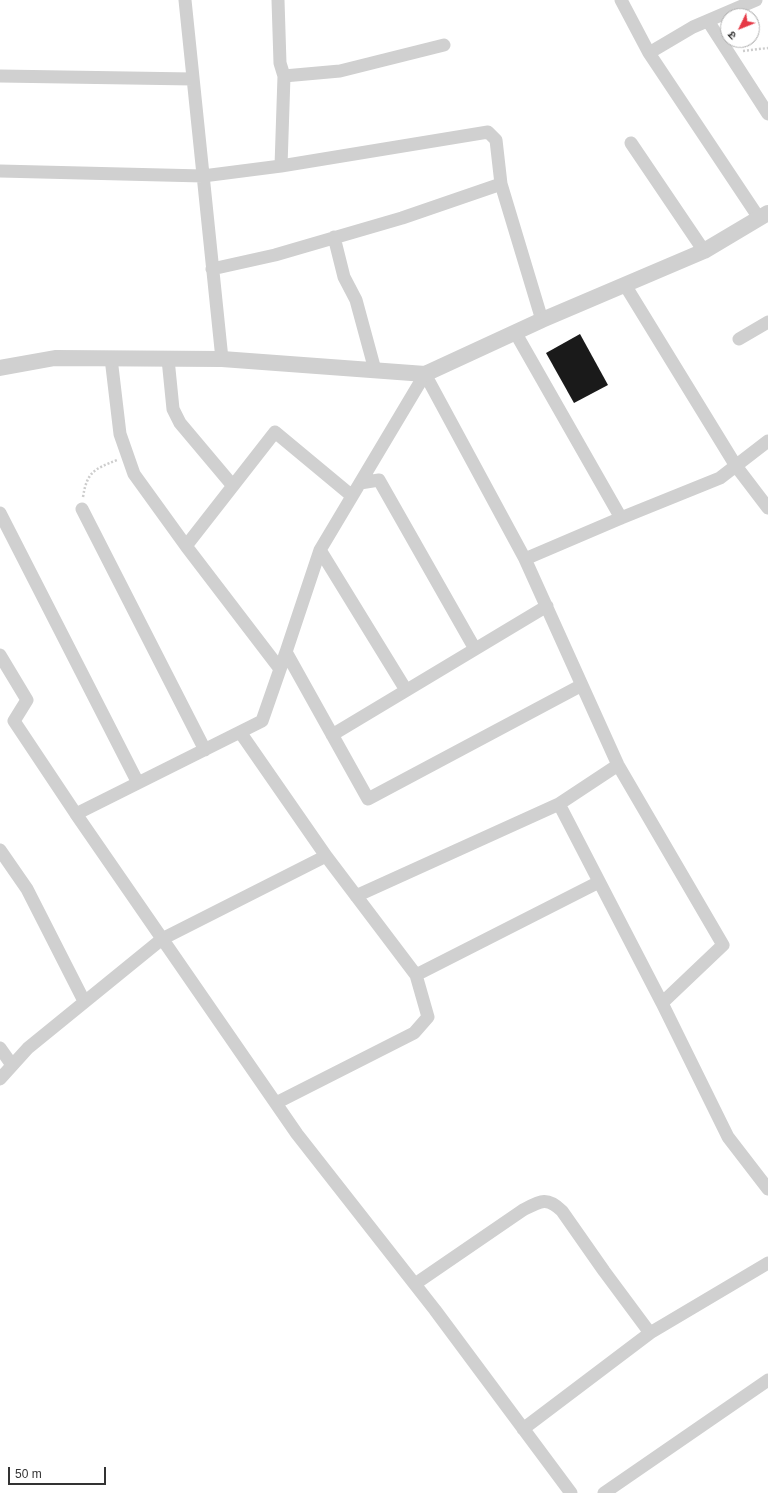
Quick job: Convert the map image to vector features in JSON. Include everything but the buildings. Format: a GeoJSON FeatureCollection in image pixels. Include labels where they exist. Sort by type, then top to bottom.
{"type":"FeatureCollection","features":[{"type":"Feature","properties":{"kind":"street"},"geometry":{"type":"LineString","coordinates":[[185,0],[222,359]]}},
{"type":"Feature","properties":{"kind":"street"},"geometry":{"type":"LineString","coordinates":[[278,0],[280,63],[284,76],[281,166]]}},
{"type":"Feature","properties":{"kind":"street"},"geometry":{"type":"LineString","coordinates":[[0,368],[55,358],[222,359],[425,374],[542,320],[704,251],[764,215],[649,53],[621,0]]}},
{"type":"Feature","properties":{"kind":"street"},"geometry":{"type":"LineString","coordinates":[[649,53],[693,27],[756,0]]}},
{"type":"Feature","properties":{"kind":"street"},"geometry":{"type":"LineString","coordinates":[[708,21],[768,114]]}},
{"type":"Feature","properties":{"kind":"street"},"geometry":{"type":"LineString","coordinates":[[284,76],[340,71],[444,45]]}},
{"type":"Feature","properties":{"kind":"street"},"geometry":{"type":"LineString","coordinates":[[0,76],[193,79]]}},
{"type":"Feature","properties":{"kind":"street"},"geometry":{"type":"LineString","coordinates":[[0,171],[203,176],[281,166],[488,132],[496,140],[501,184],[542,320]]}},
{"type":"Feature","properties":{"kind":"street"},"geometry":{"type":"LineString","coordinates":[[631,143],[704,251]]}},
{"type":"Feature","properties":{"kind":"street"},"geometry":{"type":"LineString","coordinates":[[212,269],[275,255],[402,218],[501,184]]}},
{"type":"Feature","properties":{"kind":"street"},"geometry":{"type":"LineString","coordinates":[[334,237],[344,277],[356,300],[375,370]]}},
{"type":"Feature","properties":{"kind":"street"},"geometry":{"type":"LineString","coordinates":[[626,285],[736,466],[768,508]]}},
{"type":"Feature","properties":{"kind":"street"},"geometry":{"type":"LineString","coordinates":[[739,339],[768,322]]}},
{"type":"Feature","properties":{"kind":"street"},"geometry":{"type":"LineString","coordinates":[[516,332],[621,518]]}},
{"type":"Feature","properties":{"kind":"street"},"geometry":{"type":"LineString","coordinates":[[111,358],[120,434],[134,474],[186,546],[280,669]]}},
{"type":"Feature","properties":{"kind":"street"},"geometry":{"type":"LineString","coordinates":[[168,359],[174,409],[180,423],[233,486]]}},
{"type":"Feature","properties":{"kind":"street"},"geometry":{"type":"LineString","coordinates":[[76,814],[262,721],[320,550],[425,374]]}},
{"type":"Feature","properties":{"kind":"street"},"geometry":{"type":"LineString","coordinates":[[425,374],[525,559],[618,765],[723,946],[662,1003]]}},
{"type":"Feature","properties":{"kind":"street"},"geometry":{"type":"LineString","coordinates":[[186,546],[275,432],[352,496]]}},
{"type":"Feature","properties":{"kind":"street"},"geometry":{"type":"LineString","coordinates":[[525,559],[720,478],[768,441]]}},
{"type":"Feature","properties":{"kind":"street"},"geometry":{"type":"LineString","coordinates":[[360,483],[379,480],[475,649]]}},
{"type":"Feature","properties":{"kind":"street"},"geometry":{"type":"LineString","coordinates":[[82,509],[205,750]]}},
{"type":"Feature","properties":{"kind":"street"},"geometry":{"type":"LineString","coordinates":[[0,513],[138,783]]}},
{"type":"Feature","properties":{"kind":"street"},"geometry":{"type":"LineString","coordinates":[[320,550],[406,690]]}},
{"type":"Feature","properties":{"kind":"street"},"geometry":{"type":"LineString","coordinates":[[332,735],[547,606]]}},
{"type":"Feature","properties":{"kind":"street"},"geometry":{"type":"LineString","coordinates":[[286,652],[368,799],[582,685]]}},
{"type":"Feature","properties":{"kind":"street"},"geometry":{"type":"LineString","coordinates":[[0,655],[27,700],[14,721],[76,814],[297,1134],[415,1284],[571,1493]]}},
{"type":"Feature","properties":{"kind":"street"},"geometry":{"type":"LineString","coordinates":[[240,732],[326,856],[416,975],[428,1017],[414,1033],[276,1103]]}},
{"type":"Feature","properties":{"kind":"street"},"geometry":{"type":"LineString","coordinates":[[356,896],[559,804],[618,765]]}},
{"type":"Feature","properties":{"kind":"street"},"geometry":{"type":"LineString","coordinates":[[559,804],[662,1003],[728,1136],[768,1189]]}},
{"type":"Feature","properties":{"kind":"street"},"geometry":{"type":"LineString","coordinates":[[0,850],[27,889],[84,1001]]}},
{"type":"Feature","properties":{"kind":"street"},"geometry":{"type":"LineString","coordinates":[[0,1079],[28,1048],[162,939],[326,856]]}},
{"type":"Feature","properties":{"kind":"street"},"geometry":{"type":"LineString","coordinates":[[416,975],[599,882]]}},
{"type":"Feature","properties":{"kind":"street"},"geometry":{"type":"LineString","coordinates":[[0,1048],[12,1065]]}},
{"type":"Feature","properties":{"kind":"street"},"geometry":{"type":"LineString","coordinates":[[415,1284],[523,1210],[535,1203],[550,1201],[562,1211],[650,1333]]}},
{"type":"Feature","properties":{"kind":"street"},"geometry":{"type":"LineString","coordinates":[[523,1429],[650,1333],[768,1263]]}},
{"type":"Feature","properties":{"kind":"street"},"geometry":{"type":"LineString","coordinates":[[604,1493],[768,1380]]}},
{"type":"Feature","properties":{"kind":"path"},"geometry":{"type":"LineString","coordinates":[[731,57],[745,50],[768,48]]}},
{"type":"Feature","properties":{"kind":"path"},"geometry":{"type":"LineString","coordinates":[[82,509],[85,482],[97,468],[128,456]]}}]}
